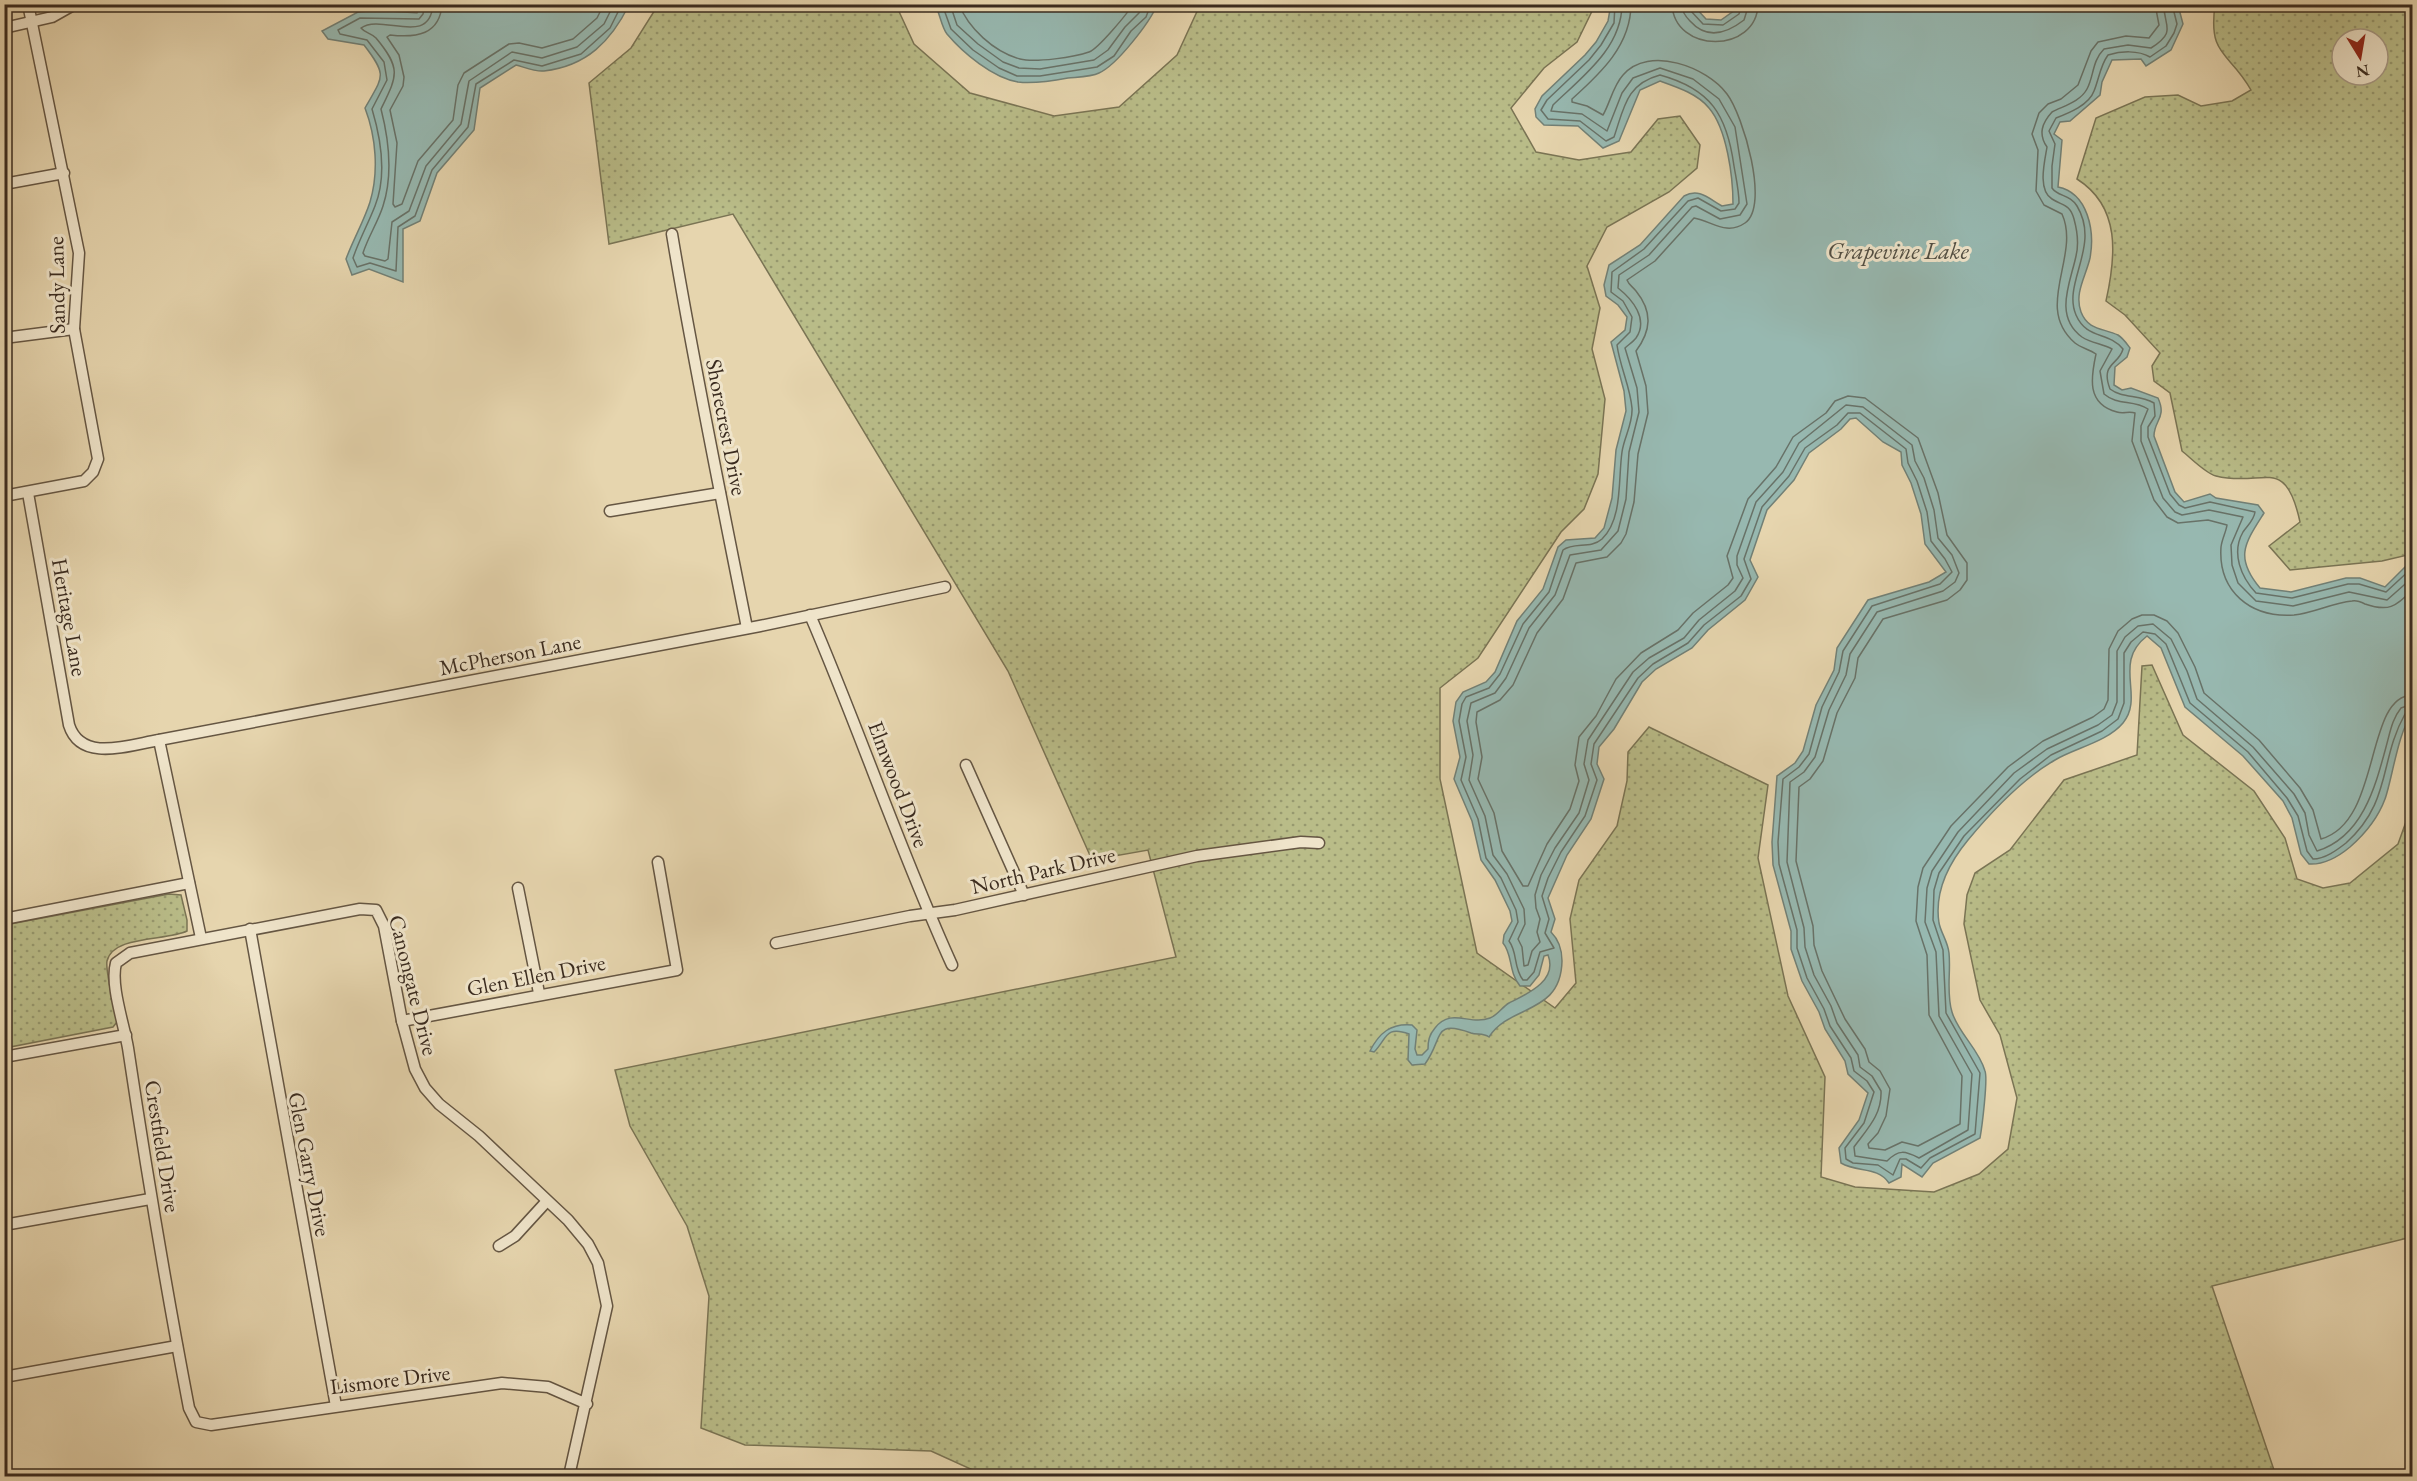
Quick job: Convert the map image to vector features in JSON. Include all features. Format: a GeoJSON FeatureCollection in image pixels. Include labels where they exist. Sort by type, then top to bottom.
{"type":"FeatureCollection","features":[{"type":"Feature","properties":{"kind":"street","name":"Sandy Lane"},"geometry":{"type":"LineString","coordinates":[[4,496],[84,481],[93,472],[98,459],[74,329],[79,253],[28,4]]}},
{"type":"Feature","properties":{"kind":"street"},"geometry":{"type":"LineString","coordinates":[[4,28],[52,17],[75,4]]}},
{"type":"Feature","properties":{"kind":"street"},"geometry":{"type":"LineString","coordinates":[[4,184],[64,173]]}},
{"type":"Feature","properties":{"kind":"street","name":"Shorecrest Drive"},"geometry":{"type":"LineString","coordinates":[[672,234],[747,628]]}},
{"type":"Feature","properties":{"kind":"street"},"geometry":{"type":"LineString","coordinates":[[4,338],[74,329]]}},
{"type":"Feature","properties":{"kind":"street","name":"Heritage Lane"},"geometry":{"type":"LineString","coordinates":[[28,493],[69,725],[73,736],[81,745]]}},
{"type":"Feature","properties":{"kind":"street"},"geometry":{"type":"LineString","coordinates":[[610,511],[720,493]]}},
{"type":"Feature","properties":{"kind":"street","name":"McPherson Lane"},"geometry":{"type":"LineString","coordinates":[[81,745],[97,749],[159,740],[747,628],[945,587]]}},
{"type":"Feature","properties":{"kind":"street","name":"Elmwood Drive"},"geometry":{"type":"LineString","coordinates":[[810,615],[844,694],[928,913],[952,966]]}},
{"type":"Feature","properties":{"kind":"street"},"geometry":{"type":"LineString","coordinates":[[159,740],[201,939]]}},
{"type":"Feature","properties":{"kind":"street"},"geometry":{"type":"LineString","coordinates":[[966,765],[1024,894]]}},
{"type":"Feature","properties":{"kind":"street","name":"North Park Drive"},"geometry":{"type":"LineString","coordinates":[[777,943],[1024,894],[1197,856],[1301,842],[1319,843]]}},
{"type":"Feature","properties":{"kind":"street","name":"Glen Ellen Drive"},"geometry":{"type":"LineString","coordinates":[[402,1021],[539,993],[677,969],[658,862]]}},
{"type":"Feature","properties":{"kind":"street"},"geometry":{"type":"LineString","coordinates":[[4,918],[189,883]]}},
{"type":"Feature","properties":{"kind":"street"},"geometry":{"type":"LineString","coordinates":[[518,888],[539,993]]}},
{"type":"Feature","properties":{"kind":"street","name":"Canongate Drive"},"geometry":{"type":"LineString","coordinates":[[201,939],[360,909],[376,910],[384,926],[402,1021],[415,1069],[425,1088],[439,1104],[478,1136],[547,1201],[588,1244],[598,1263],[607,1306],[587,1404],[569,1476]]}},
{"type":"Feature","properties":{"kind":"street","name":"Glen Garry Drive"},"geometry":{"type":"LineString","coordinates":[[250,929],[336,1406]]}},
{"type":"Feature","properties":{"kind":"street","name":"Crestfield Drive"},"geometry":{"type":"LineString","coordinates":[[196,1422],[189,1408],[150,1199],[126,1035],[115,980],[116,963],[130,953],[201,939]]}},
{"type":"Feature","properties":{"kind":"street"},"geometry":{"type":"LineString","coordinates":[[4,1057],[126,1035]]}},
{"type":"Feature","properties":{"kind":"street"},"geometry":{"type":"LineString","coordinates":[[4,1225],[150,1199]]}},
{"type":"Feature","properties":{"kind":"street"},"geometry":{"type":"LineString","coordinates":[[499,1246],[515,1236],[547,1201]]}},
{"type":"Feature","properties":{"kind":"street"},"geometry":{"type":"LineString","coordinates":[[4,1377],[177,1346]]}},
{"type":"Feature","properties":{"kind":"street","name":"Lismore Drive"},"geometry":{"type":"LineString","coordinates":[[196,1422],[211,1425],[502,1383],[548,1387],[587,1404]]}},
{"type":"Feature","properties":{"kind":"green space"},"geometry":{"type":"Polygon","coordinates":[[[658,5],[896,5],[914,44],[970,93],[1054,116],[1119,107],[1177,55],[1200,5],[1595,5],[1577,42],[1544,68],[1511,108],[1536,152],[1579,160],[1631,152],[1658,119],[1680,116],[1700,145],[1697,168],[1669,192],[1607,227],[1587,266],[1600,308],[1592,349],[1605,399],[1598,474],[1584,509],[1561,532],[1478,658],[1440,688],[1440,779],[1477,953],[1555,1008],[1576,983],[1570,919],[1579,880],[1617,826],[1627,781],[1628,752],[1649,727],[1768,785],[1758,858],[1788,996],[1825,1077],[1821,1177],[1855,1187],[1934,1192],[1979,1174],[2008,1149],[2017,1098],[2000,1035],[1980,1000],[1964,924],[1967,895],[1975,873],[2010,850],[2064,780],[2137,755],[2142,666],[2152,665],[2183,735],[2254,791],[2285,838],[2297,879],[2323,888],[2350,883],[2398,844],[2412,805],[2412,1237],[2212,1286],[2276,1476],[986,1476],[931,1451],[745,1445],[701,1428],[709,1296],[687,1226],[630,1126],[615,1070],[1176,957],[1148,850],[1092,860],[1008,671],[733,214],[609,244],[589,83],[631,48],[658,5]]]}},
{"type":"Feature","properties":{"kind":"green space"},"geometry":{"type":"Polygon","coordinates":[[[2215,5],[2412,5],[2412,554],[2382,561],[2290,570],[2269,546],[2300,522],[2287,487],[2279,480],[2270,478],[2233,479],[2216,476],[2203,469],[2182,451],[2170,393],[2154,381],[2152,366],[2160,353],[2125,315],[2106,301],[2112,267],[2112,234],[2102,204],[2091,190],[2077,179],[2096,118],[2145,97],[2178,95],[2201,106],[2232,101],[2251,90],[2222,52],[2215,35],[2215,5]]]}},
{"type":"Feature","properties":{"kind":"green space"},"geometry":{"type":"Polygon","coordinates":[[[169,894],[181,895],[187,920],[187,931],[119,947],[111,953],[107,961],[117,1022],[113,1027],[5,1048],[5,925],[169,894]]]}},
{"type":"Feature","properties":{"kind":"water","name":"Grapevine Lake"},"geometry":{"type":"Polygon","coordinates":[[[1611,4],[1693,5],[1706,19],[1721,20],[1735,10],[1736,4],[2178,5],[2183,24],[2171,50],[2146,66],[2141,59],[2112,60],[2102,82],[2100,95],[2070,121],[2060,122],[2054,134],[2062,140],[2058,187],[2068,191],[2083,205],[2090,225],[2090,258],[2079,298],[2081,312],[2087,322],[2096,328],[2118,335],[2130,348],[2127,357],[2115,367],[2114,385],[2122,390],[2131,388],[2158,398],[2161,415],[2154,436],[2175,492],[2184,502],[2210,494],[2216,498],[2258,505],[2264,513],[2245,550],[2247,567],[2260,588],[2291,592],[2346,578],[2360,578],[2385,587],[2411,561],[2412,716],[2403,731],[2388,790],[2379,813],[2361,836],[2341,854],[2326,862],[2309,864],[2301,854],[2292,818],[2283,801],[2243,756],[2185,707],[2161,648],[2147,636],[2137,646],[2132,657],[2131,702],[2129,713],[2123,723],[2100,740],[2055,760],[2031,776],[1997,807],[1968,840],[1944,878],[1938,911],[1940,927],[1949,953],[1949,997],[1952,1012],[1985,1071],[1982,1124],[1980,1138],[1933,1163],[1922,1177],[1902,1164],[1901,1177],[1889,1183],[1879,1174],[1841,1163],[1839,1148],[1859,1120],[1868,1093],[1848,1074],[1845,1061],[1825,1029],[1819,1012],[1802,981],[1791,949],[1791,931],[1773,865],[1772,842],[1777,776],[1795,763],[1803,751],[1816,705],[1834,670],[1837,648],[1868,600],[1929,582],[1946,572],[1925,544],[1921,514],[1911,483],[1902,465],[1901,452],[1883,442],[1856,418],[1850,419],[1841,429],[1809,453],[1794,480],[1767,510],[1750,560],[1758,577],[1745,600],[1708,630],[1692,648],[1656,669],[1642,682],[1614,729],[1599,747],[1597,764],[1604,779],[1591,819],[1567,855],[1548,898],[1555,919],[1551,932],[1558,942],[1562,957],[1559,978],[1553,991],[1533,1007],[1498,1026],[1489,1037],[1459,1029],[1444,1030],[1440,1033],[1425,1064],[1412,1065],[1408,1060],[1409,1034],[1401,1032],[1391,1032],[1374,1052],[1370,1051],[1386,1030],[1412,1025],[1417,1030],[1415,1049],[1417,1055],[1422,1055],[1428,1049],[1431,1033],[1441,1022],[1454,1018],[1483,1020],[1490,1018],[1509,1003],[1532,991],[1549,972],[1548,955],[1544,956],[1539,975],[1530,986],[1520,986],[1514,975],[1503,943],[1504,935],[1512,921],[1510,911],[1495,880],[1481,860],[1472,821],[1454,779],[1460,757],[1453,721],[1456,702],[1463,692],[1486,682],[1495,672],[1517,621],[1543,589],[1558,547],[1566,540],[1595,538],[1604,528],[1612,498],[1616,450],[1626,411],[1624,391],[1611,342],[1625,330],[1627,317],[1618,305],[1606,296],[1604,285],[1609,265],[1640,245],[1684,196],[1694,193],[1708,197],[1722,206],[1733,204],[1732,181],[1725,140],[1715,117],[1704,103],[1680,88],[1660,81],[1640,90],[1619,141],[1603,148],[1578,126],[1544,125],[1536,117],[1535,109],[1542,96],[1596,42],[1608,21],[1611,4]]]}},
{"type":"Feature","properties":{"kind":"water"},"geometry":{"type":"Polygon","coordinates":[[[420,5],[629,5],[606,40],[596,50],[573,64],[544,71],[516,65],[480,88],[474,130],[437,173],[420,221],[403,229],[403,282],[369,269],[352,275],[346,259],[368,209],[375,179],[374,143],[365,108],[379,82],[380,70],[364,45],[328,39],[322,31],[358,12],[377,10],[417,13],[420,5]]]}},
{"type":"Feature","properties":{"kind":"water"},"geometry":{"type":"Polygon","coordinates":[[[935,5],[1157,5],[1148,22],[1132,42],[1115,61],[1099,73],[1031,83],[1008,80],[989,70],[961,49],[947,34],[935,5]]]}}]}
